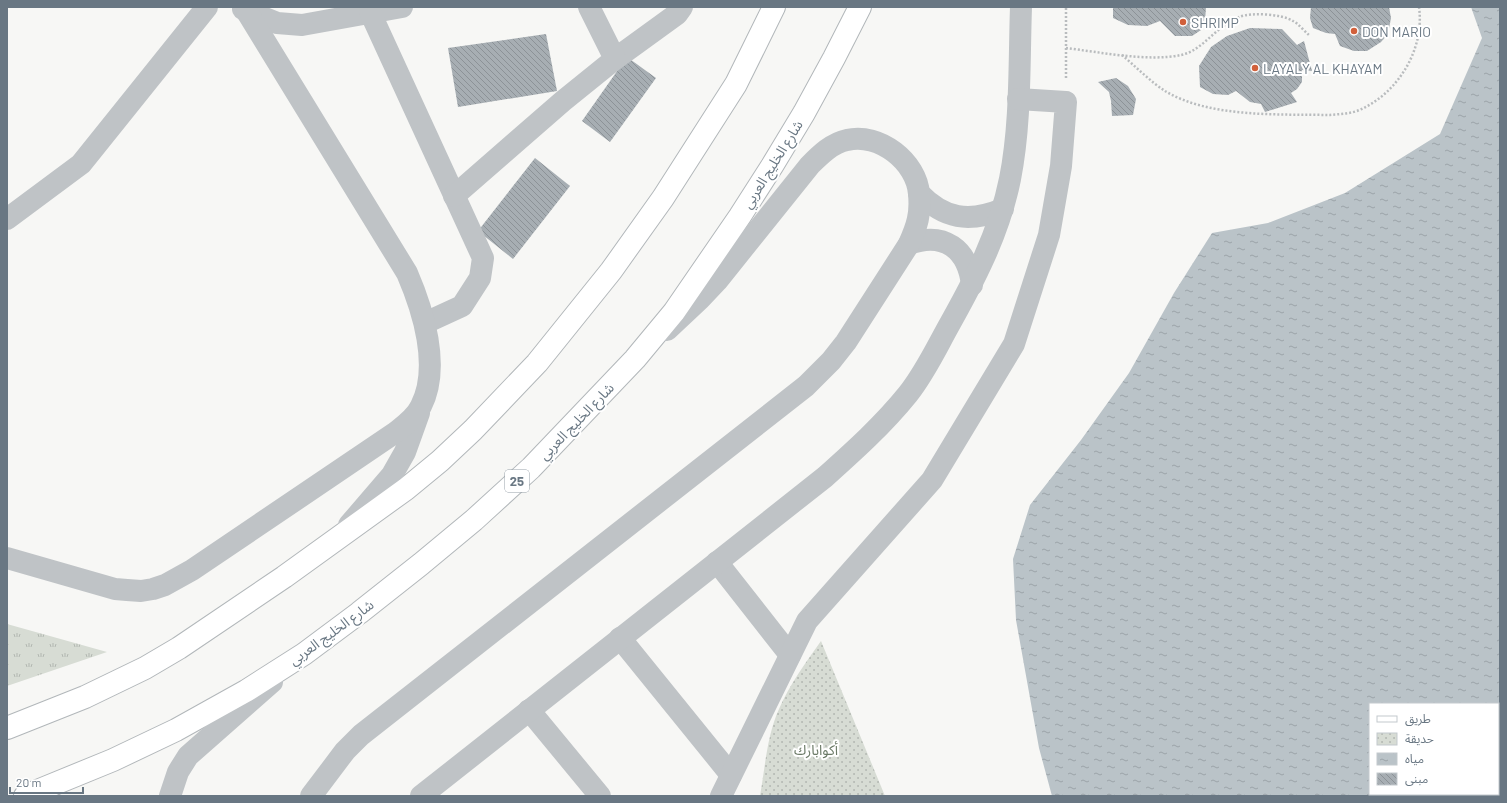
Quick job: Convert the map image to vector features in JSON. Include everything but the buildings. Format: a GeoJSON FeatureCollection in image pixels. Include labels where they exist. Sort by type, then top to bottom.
{"type":"FeatureCollection","features":[{"type":"Feature","properties":{"kind":"main road"},"geometry":{"type":"LineString","coordinates":[[7,728],[85,697],[145,668],[179,648],[228,616],[406,489],[473,430],[537,363],[611,271],[663,198],[736,84],[774,7]]}},
{"type":"Feature","properties":{"kind":"main road","name":"شارع الخليج العربي"},"geometry":{"type":"LineString","coordinates":[[25,796],[113,760],[176,730],[246,691],[304,654],[360,613],[474,520],[531,468],[635,359],[682,300],[732,228],[772,166],[804,113],[860,7]]}},
{"type":"Feature","properties":{"kind":"street"},"geometry":{"type":"LineString","coordinates":[[7,219],[81,164],[207,7]]}},
{"type":"Feature","properties":{"kind":"street"},"geometry":{"type":"LineString","coordinates":[[243,9],[277,23],[302,25],[402,7]]}},
{"type":"Feature","properties":{"kind":"street"},"geometry":{"type":"LineString","coordinates":[[589,7],[615,59]]}},
{"type":"Feature","properties":{"kind":"street"},"geometry":{"type":"LineString","coordinates":[[454,196],[563,101],[615,59],[677,14],[682,7]]}},
{"type":"Feature","properties":{"kind":"street"},"geometry":{"type":"LineString","coordinates":[[421,796],[825,477],[874,432],[908,394],[921,376],[972,285],[989,248],[1002,209],[1012,163],[1018,100],[1021,7]]}},
{"type":"Feature","properties":{"kind":"street"},"geometry":{"type":"LineString","coordinates":[[243,9],[406,273],[417,296],[425,323],[429,345],[427,389],[406,452],[392,476],[338,538]]}},
{"type":"Feature","properties":{"kind":"street"},"geometry":{"type":"LineString","coordinates":[[370,12],[483,258],[480,278],[462,306],[425,323]]}},
{"type":"Feature","properties":{"kind":"street"},"geometry":{"type":"LineString","coordinates":[[721,796],[807,621],[932,480],[1014,344],[1049,235],[1061,166],[1066,102],[1018,100]]}},
{"type":"Feature","properties":{"kind":"street"},"geometry":{"type":"LineString","coordinates":[[320,792],[345,751],[361,735],[806,386],[831,361],[846,342],[909,244],[918,222],[919,193],[916,182],[909,168],[893,151],[874,140],[855,138],[835,144],[810,165],[717,281],[700,299],[635,359]]}},
{"type":"Feature","properties":{"kind":"street"},"geometry":{"type":"LineString","coordinates":[[919,193],[939,210],[951,215],[977,217],[1002,209]]}},
{"type":"Feature","properties":{"kind":"street"},"geometry":{"type":"LineString","coordinates":[[909,244],[921,240],[934,240],[946,243],[957,250],[966,260],[972,285]]}},
{"type":"Feature","properties":{"kind":"street"},"geometry":{"type":"LineString","coordinates":[[7,558],[115,589],[141,591],[165,585],[192,570],[396,432],[410,421],[421,406]]}},
{"type":"Feature","properties":{"kind":"street"},"geometry":{"type":"LineString","coordinates":[[717,562],[790,655]]}},
{"type":"Feature","properties":{"kind":"street"},"geometry":{"type":"LineString","coordinates":[[620,638],[731,775]]}},
{"type":"Feature","properties":{"kind":"street"},"geometry":{"type":"LineString","coordinates":[[170,796],[178,772],[188,756],[304,654]]}},
{"type":"Feature","properties":{"kind":"street"},"geometry":{"type":"LineString","coordinates":[[530,710],[600,796]]}},
{"type":"Feature","properties":{"kind":"path"},"geometry":{"type":"LineString","coordinates":[[1066,7],[1066,102]]}},
{"type":"Feature","properties":{"kind":"path"},"geometry":{"type":"LineString","coordinates":[[1122,55],[1164,90],[1187,100],[1210,107],[1245,113],[1343,114],[1356,111],[1381,96],[1396,82],[1408,65],[1418,40],[1420,27],[1419,7]]}},
{"type":"Feature","properties":{"kind":"path"},"geometry":{"type":"LineString","coordinates":[[1066,48],[1159,58],[1182,55],[1198,47],[1222,27],[1240,17],[1255,14],[1281,16],[1294,21],[1309,35]]}},
{"type":"Feature","properties":{"kind":"green space"},"geometry":{"type":"Polygon","coordinates":[[[7,624],[107,652],[7,686],[7,624]]]}},
{"type":"Feature","properties":{"kind":"green space","name":"أكوابارك"},"geometry":{"type":"Polygon","coordinates":[[[821,641],[885,796],[760,796],[769,741],[775,719],[793,682],[821,641]]]}},
{"type":"Feature","properties":{"kind":"water"},"geometry":{"type":"Polygon","coordinates":[[[1471,7],[1500,7],[1500,796],[1052,796],[1039,748],[1016,620],[1013,559],[1030,505],[1081,440],[1129,373],[1174,293],[1212,233],[1268,223],[1345,193],[1440,134],[1482,38],[1471,7]]]}},
{"type":"Feature","properties":{"kind":"place","name":"SHRIMP"},"geometry":{"type":"Point","coordinates":[1183,22]}},
{"type":"Feature","properties":{"kind":"place","name":"DON MARIO"},"geometry":{"type":"Point","coordinates":[1354,31]}},
{"type":"Feature","properties":{"kind":"place","name":"LAYALY AL KHAYAM"},"geometry":{"type":"Point","coordinates":[1255,68]}}]}
